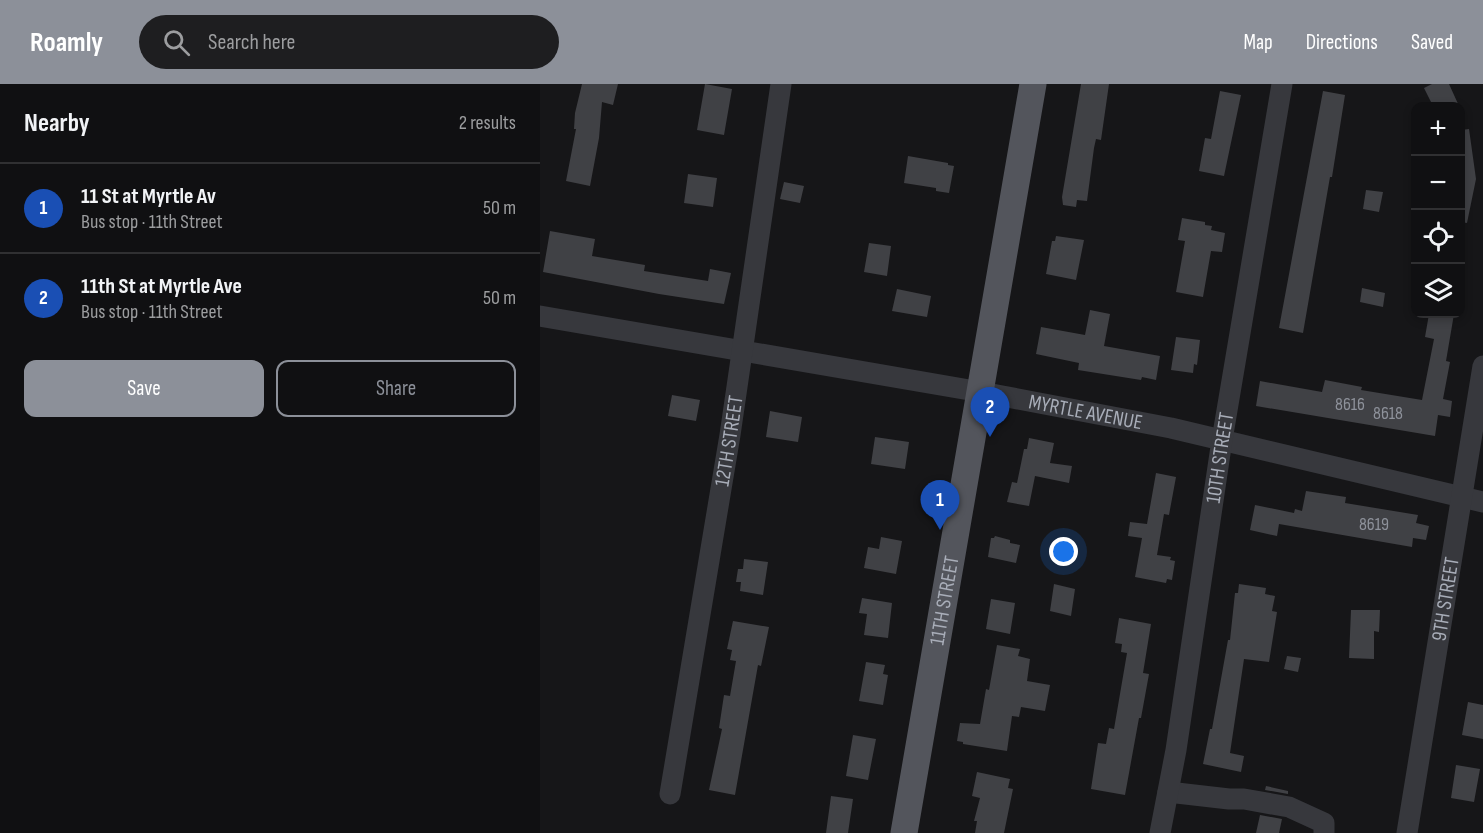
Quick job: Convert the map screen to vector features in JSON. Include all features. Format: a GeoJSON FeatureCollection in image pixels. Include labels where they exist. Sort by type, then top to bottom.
{"type":"FeatureCollection","features":[{"type":"Feature","properties":{"kind":"main road","name":"11TH STREET"},"geometry":{"type":"LineString","coordinates":[[904,833],[1034,84]]}},
{"type":"Feature","properties":{"kind":"street","name":"12TH STREET"},"geometry":{"type":"LineString","coordinates":[[670,794],[742,352],[781,84]]}},
{"type":"Feature","properties":{"kind":"street","name":"10TH STREET"},"geometry":{"type":"LineString","coordinates":[[1160,833],[1222,440],[1282,84]]}},
{"type":"Feature","properties":{"kind":"street","name":"MYRTLE AVENUE"},"geometry":{"type":"LineString","coordinates":[[540,316],[981,392],[1171,428],[1483,502]]}},
{"type":"Feature","properties":{"kind":"street","name":"9TH STREET"},"geometry":{"type":"LineString","coordinates":[[1407,833],[1483,366]]}},
{"type":"Feature","properties":{"kind":"street"},"geometry":{"type":"LineString","coordinates":[[1168,792],[1229,800],[1244,799],[1289,807],[1324,823],[1324,833]]}},
{"type":"Feature","properties":{"kind":"building"},"geometry":{"type":"Polygon","coordinates":[[[582,84],[618,84],[613,105],[602,102],[599,138],[590,186],[566,181],[576,129],[574,129],[575,113],[582,84]]]}},
{"type":"Feature","properties":{"kind":"building"},"geometry":{"type":"Polygon","coordinates":[[[705,84],[732,89],[724,135],[697,130],[705,84]]]}},
{"type":"Feature","properties":{"kind":"building"},"geometry":{"type":"Polygon","coordinates":[[[1081,84],[1109,84],[1101,140],[1096,139],[1094,148],[1087,201],[1077,200],[1076,207],[1063,205],[1062,197],[1081,84]]]}},
{"type":"Feature","properties":{"kind":"building"},"geometry":{"type":"Polygon","coordinates":[[[1432,84],[1449,84],[1457,102],[1431,102],[1424,88],[1432,84]]]}},
{"type":"Feature","properties":{"kind":"building"},"geometry":{"type":"Polygon","coordinates":[[[1220,91],[1241,95],[1224,176],[1199,171],[1205,138],[1211,139],[1220,91]]]}},
{"type":"Feature","properties":{"kind":"building"},"geometry":{"type":"Polygon","coordinates":[[[1323,91],[1345,95],[1303,333],[1279,328],[1323,91]]]}},
{"type":"Feature","properties":{"kind":"building"},"geometry":{"type":"Polygon","coordinates":[[[1469,129],[1476,179],[1467,223],[1465,223],[1465,130],[1469,129]]]}},
{"type":"Feature","properties":{"kind":"building"},"geometry":{"type":"Polygon","coordinates":[[[908,156],[954,166],[949,193],[936,191],[936,188],[904,183],[908,156]]]}},
{"type":"Feature","properties":{"kind":"building"},"geometry":{"type":"Polygon","coordinates":[[[688,174],[717,178],[713,207],[684,203],[688,174]]]}},
{"type":"Feature","properties":{"kind":"building"},"geometry":{"type":"Polygon","coordinates":[[[784,182],[804,186],[800,203],[780,199],[784,182]]]}},
{"type":"Feature","properties":{"kind":"building"},"geometry":{"type":"Polygon","coordinates":[[[1366,190],[1383,192],[1379,212],[1363,209],[1366,190]]]}},
{"type":"Feature","properties":{"kind":"building"},"geometry":{"type":"Polygon","coordinates":[[[1182,218],[1205,222],[1205,225],[1212,226],[1211,230],[1225,233],[1222,252],[1211,251],[1203,297],[1176,292],[1185,241],[1178,240],[1182,218]]]}},
{"type":"Feature","properties":{"kind":"building"},"geometry":{"type":"Polygon","coordinates":[[[550,231],[595,239],[592,256],[645,265],[644,271],[708,281],[710,269],[731,273],[724,304],[543,272],[550,231]]]}},
{"type":"Feature","properties":{"kind":"building"},"geometry":{"type":"Polygon","coordinates":[[[1056,236],[1084,240],[1076,280],[1046,274],[1052,241],[1055,241],[1056,236]]]}},
{"type":"Feature","properties":{"kind":"building"},"geometry":{"type":"Polygon","coordinates":[[[869,243],[891,246],[887,276],[864,272],[869,243]]]}},
{"type":"Feature","properties":{"kind":"building"},"geometry":{"type":"Polygon","coordinates":[[[1362,288],[1385,293],[1383,307],[1360,302],[1362,288]]]}},
{"type":"Feature","properties":{"kind":"building"},"geometry":{"type":"Polygon","coordinates":[[[897,289],[931,296],[927,317],[892,311],[897,289]]]}},
{"type":"Feature","properties":{"kind":"building"},"geometry":{"type":"Polygon","coordinates":[[[1090,310],[1110,314],[1104,346],[1160,356],[1156,380],[1142,377],[1141,380],[1078,370],[1079,363],[1036,354],[1041,327],[1085,335],[1090,310]]]}},
{"type":"Feature","properties":{"kind":"building"},"geometry":{"type":"Polygon","coordinates":[[[1428,318],[1453,318],[1446,361],[1450,362],[1443,399],[1452,401],[1450,417],[1438,415],[1435,436],[1256,406],[1260,381],[1322,392],[1325,380],[1362,387],[1361,390],[1422,400],[1434,339],[1425,337],[1428,318]]]}},
{"type":"Feature","properties":{"kind":"building"},"geometry":{"type":"Polygon","coordinates":[[[1176,337],[1200,340],[1197,365],[1194,364],[1193,373],[1171,370],[1176,337]]]}},
{"type":"Feature","properties":{"kind":"building"},"geometry":{"type":"Polygon","coordinates":[[[672,395],[700,400],[696,421],[668,416],[672,395]]]}},
{"type":"Feature","properties":{"kind":"building"},"geometry":{"type":"Polygon","coordinates":[[[770,411],[802,417],[798,442],[766,437],[770,411]]]}},
{"type":"Feature","properties":{"kind":"building"},"geometry":{"type":"Polygon","coordinates":[[[875,437],[909,442],[905,469],[871,464],[875,437]]]}},
{"type":"Feature","properties":{"kind":"building"},"geometry":{"type":"Polygon","coordinates":[[[1029,438],[1054,443],[1050,463],[1072,466],[1069,483],[1035,476],[1029,506],[1007,502],[1012,482],[1017,483],[1024,449],[1027,449],[1029,438]]]}},
{"type":"Feature","properties":{"kind":"building"},"geometry":{"type":"Polygon","coordinates":[[[1156,473],[1176,477],[1169,515],[1164,514],[1157,555],[1171,557],[1170,560],[1175,561],[1172,580],[1167,579],[1166,583],[1135,577],[1142,538],[1128,536],[1130,522],[1147,524],[1156,473]]]}},
{"type":"Feature","properties":{"kind":"building"},"geometry":{"type":"Polygon","coordinates":[[[1306,491],[1346,497],[1345,503],[1418,515],[1416,523],[1429,526],[1426,540],[1413,538],[1412,547],[1279,524],[1277,536],[1250,530],[1255,505],[1294,513],[1295,509],[1302,511],[1306,491]]]}},
{"type":"Feature","properties":{"kind":"building"},"geometry":{"type":"Polygon","coordinates":[[[995,536],[1020,545],[1016,563],[988,557],[991,538],[995,536]]]}},
{"type":"Feature","properties":{"kind":"building"},"geometry":{"type":"Polygon","coordinates":[[[881,537],[902,541],[896,574],[864,568],[868,547],[879,549],[881,537]]]}},
{"type":"Feature","properties":{"kind":"building"},"geometry":{"type":"Polygon","coordinates":[[[744,559],[768,562],[763,595],[740,591],[741,582],[736,582],[738,569],[743,569],[744,559]]]}},
{"type":"Feature","properties":{"kind":"building"},"geometry":{"type":"Polygon","coordinates":[[[1054,584],[1075,589],[1071,616],[1050,611],[1054,584]]]}},
{"type":"Feature","properties":{"kind":"building"},"geometry":{"type":"Polygon","coordinates":[[[1239,584],[1266,588],[1265,594],[1275,596],[1272,611],[1277,612],[1269,662],[1244,659],[1230,753],[1244,756],[1241,772],[1203,764],[1210,729],[1212,729],[1228,640],[1230,640],[1235,593],[1238,593],[1239,584]]]}},
{"type":"Feature","properties":{"kind":"building"},"geometry":{"type":"Polygon","coordinates":[[[862,598],[892,603],[888,638],[864,635],[867,614],[859,613],[862,598]]]}},
{"type":"Feature","properties":{"kind":"building"},"geometry":{"type":"Polygon","coordinates":[[[991,599],[1015,603],[1010,634],[986,629],[991,599]]]}},
{"type":"Feature","properties":{"kind":"building"},"geometry":{"type":"Polygon","coordinates":[[[1351,610],[1380,610],[1379,632],[1374,631],[1374,659],[1349,658],[1351,610]]]}},
{"type":"Feature","properties":{"kind":"building"},"geometry":{"type":"Polygon","coordinates":[[[1119,618],[1151,624],[1143,673],[1149,674],[1125,795],[1091,789],[1098,743],[1106,744],[1109,728],[1114,729],[1127,653],[1121,652],[1122,644],[1115,643],[1119,618]]]}},
{"type":"Feature","properties":{"kind":"building"},"geometry":{"type":"Polygon","coordinates":[[[733,621],[769,627],[761,666],[758,665],[735,795],[709,790],[722,729],[719,728],[724,695],[730,696],[736,661],[730,660],[732,650],[727,649],[733,621]]]}},
{"type":"Feature","properties":{"kind":"building"},"geometry":{"type":"Polygon","coordinates":[[[997,645],[1020,649],[1018,656],[1030,659],[1027,681],[1050,685],[1045,711],[1021,707],[1019,717],[1012,716],[1007,751],[957,741],[960,723],[980,724],[997,645]]]}},
{"type":"Feature","properties":{"kind":"building"},"geometry":{"type":"Polygon","coordinates":[[[1287,656],[1301,658],[1298,672],[1284,669],[1287,656]]]}},
{"type":"Feature","properties":{"kind":"building"},"geometry":{"type":"Polygon","coordinates":[[[866,662],[885,665],[883,674],[888,675],[883,705],[859,701],[866,662]]]}},
{"type":"Feature","properties":{"kind":"building"},"geometry":{"type":"Polygon","coordinates":[[[1468,702],[1483,705],[1483,739],[1462,735],[1468,702]]]}},
{"type":"Feature","properties":{"kind":"building"},"geometry":{"type":"Polygon","coordinates":[[[853,735],[876,739],[868,780],[846,776],[853,735]]]}},
{"type":"Feature","properties":{"kind":"building"},"geometry":{"type":"Polygon","coordinates":[[[1456,765],[1480,769],[1474,802],[1451,798],[1456,765]]]}},
{"type":"Feature","properties":{"kind":"building"},"geometry":{"type":"Polygon","coordinates":[[[977,772],[1010,779],[1008,788],[1013,789],[1004,833],[975,833],[977,821],[974,821],[980,798],[972,796],[977,772]]]}},
{"type":"Feature","properties":{"kind":"building"},"geometry":{"type":"Polygon","coordinates":[[[1266,786],[1288,791],[1288,794],[1265,790],[1266,786]]]}},
{"type":"Feature","properties":{"kind":"building"},"geometry":{"type":"Polygon","coordinates":[[[831,796],[853,799],[848,833],[826,833],[831,796]]]}},
{"type":"Feature","properties":{"kind":"building"},"geometry":{"type":"Polygon","coordinates":[[[1260,815],[1282,819],[1279,833],[1256,833],[1260,815]]]}},
{"type":"Feature","properties":{"kind":"place","name":"11th St at Myrtle Ave"},"geometry":{"type":"Point","coordinates":[990,437]}},
{"type":"Feature","properties":{"kind":"place","name":"11 St at Myrtle Av"},"geometry":{"type":"Point","coordinates":[940,530]}}]}
